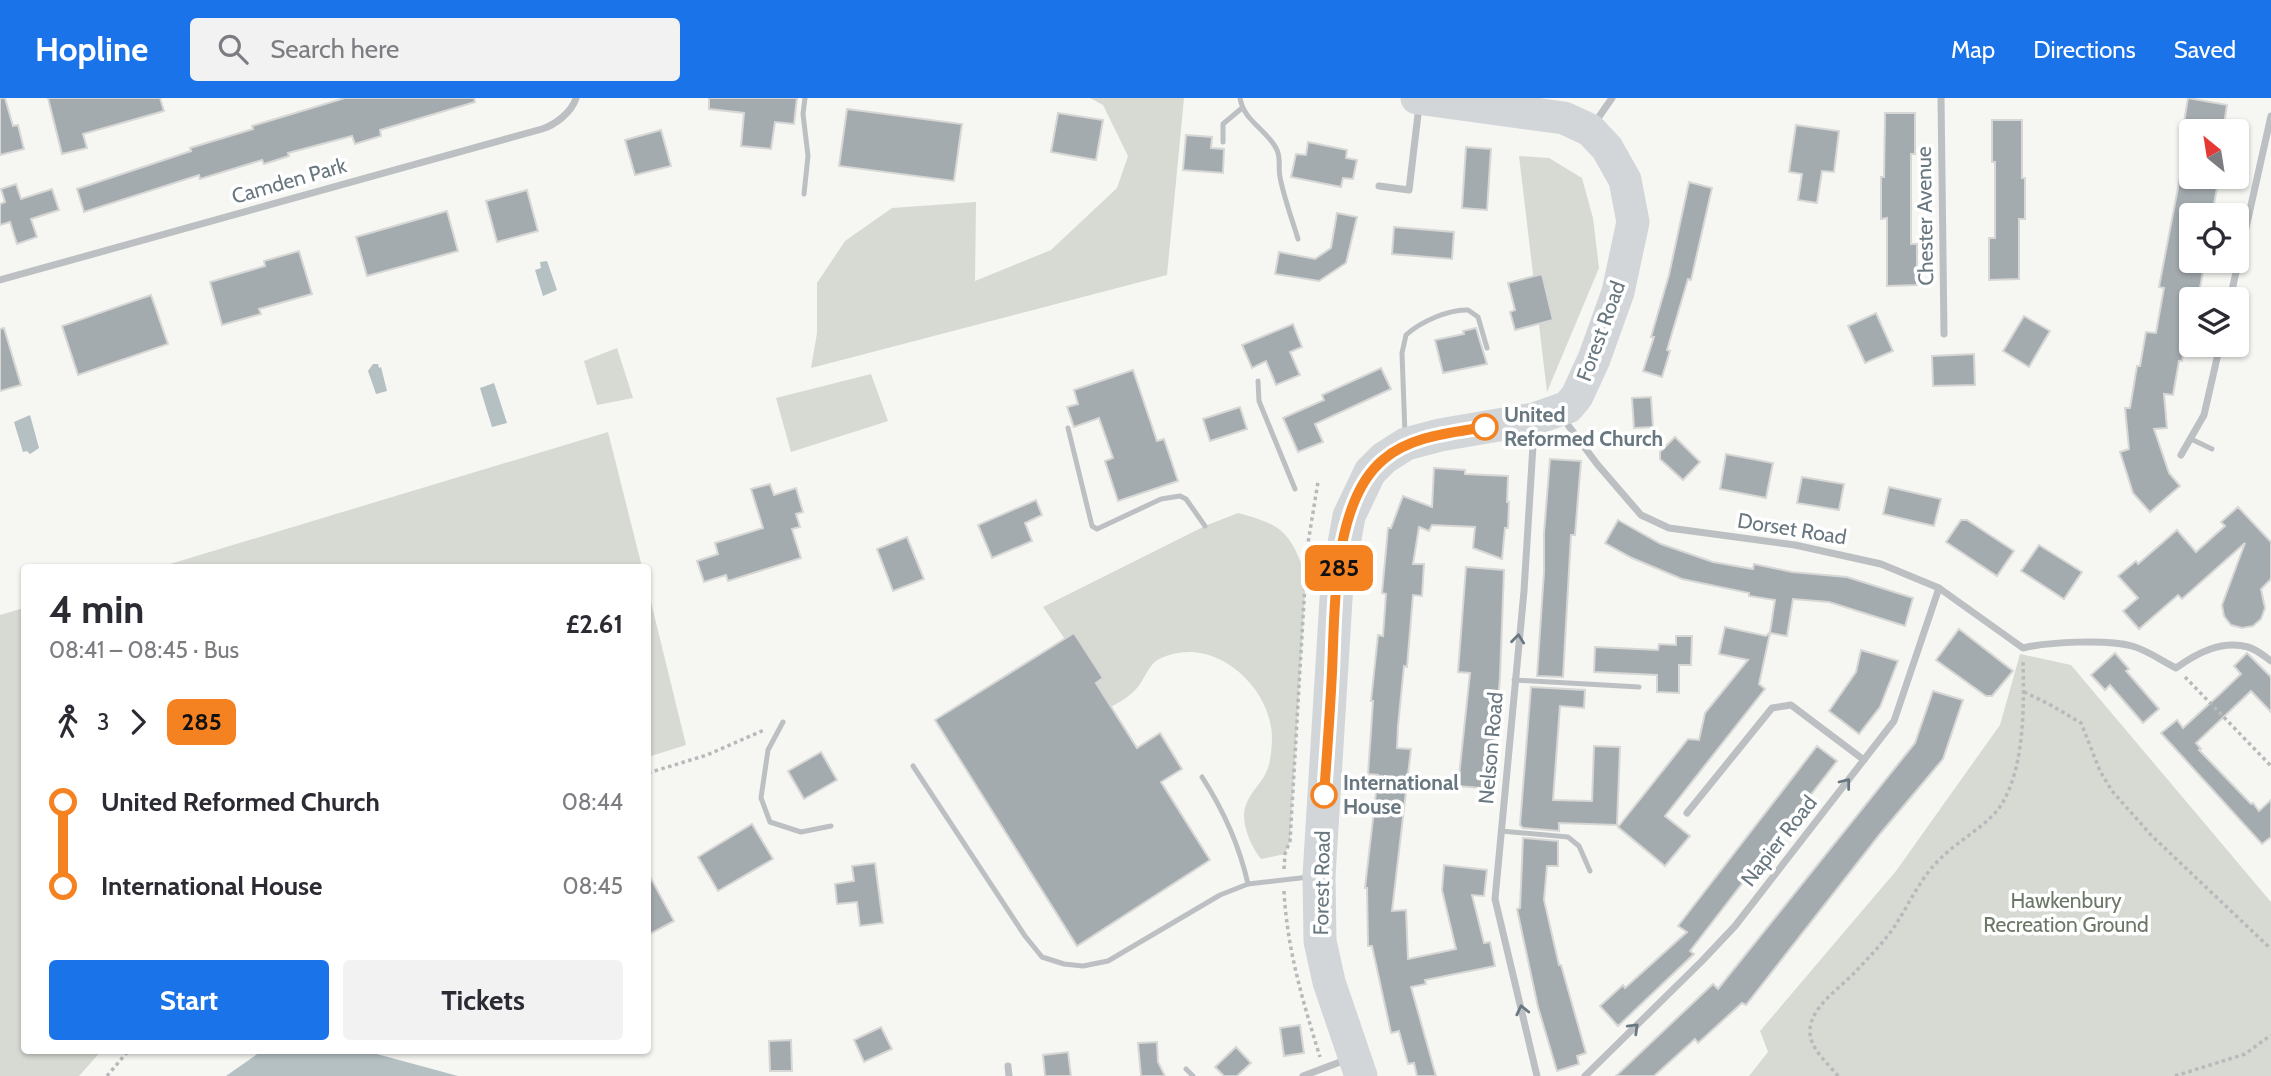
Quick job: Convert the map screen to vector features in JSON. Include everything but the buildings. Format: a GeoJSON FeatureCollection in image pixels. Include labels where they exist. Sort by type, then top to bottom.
{"type":"FeatureCollection","features":[{"type":"Feature","properties":{"kind":"street","name":"Camden Park"},"geometry":{"type":"LineString","coordinates":[[0,280],[542,129],[573,107],[576,98]]}},
{"type":"Feature","properties":{"kind":"street"},"geometry":{"type":"LineString","coordinates":[[1379,186],[1409,190],[1418,98],[1564,118],[1590,130],[1612,98]]}},
{"type":"Feature","properties":{"kind":"street","name":"Chester Avenue"},"geometry":{"type":"LineString","coordinates":[[1941,98],[1944,334]]}},
{"type":"Feature","properties":{"kind":"street"},"geometry":{"type":"LineString","coordinates":[[2233,287],[2271,116]]}},
{"type":"Feature","properties":{"kind":"street","name":"Forest Road"},"geometry":{"type":"LineString","coordinates":[[1358,1066],[1329,982],[1320,942],[1320,876],[1337,583],[1349,516],[1370,472],[1384,458],[1406,444],[1546,415],[1568,407],[1577,396],[1618,292],[1633,222],[1625,180],[1607,148],[1590,130]]}},
{"type":"Feature","properties":{"kind":"street"},"geometry":{"type":"LineString","coordinates":[[2181,455],[2204,415],[2217,357]]}},
{"type":"Feature","properties":{"kind":"street","name":"Dorset Road"},"geometry":{"type":"LineString","coordinates":[[1546,415],[1597,464],[1641,515],[1669,528],[1796,545],[1881,564],[1939,588],[2023,648]]}},
{"type":"Feature","properties":{"kind":"street","name":"Nelson Road"},"geometry":{"type":"LineString","coordinates":[[1537,1076],[1495,899],[1514,681],[1546,415]]}},
{"type":"Feature","properties":{"kind":"street","name":"Napier Road"},"geometry":{"type":"LineString","coordinates":[[1585,1076],[1735,926],[1894,721],[1939,588]]}},
{"type":"Feature","properties":{"kind":"street"},"geometry":{"type":"LineString","coordinates":[[2023,648],[2104,643],[2133,646],[2176,668],[2197,654],[2225,644],[2250,647],[2271,661]]}},
{"type":"Feature","properties":{"kind":"street"},"geometry":{"type":"LineString","coordinates":[[1687,813],[1772,708],[1791,705],[1864,760]]}},
{"type":"Feature","properties":{"kind":"street"},"geometry":{"type":"LineString","coordinates":[[1008,1066],[1009,1076]]}},
{"type":"Feature","properties":{"kind":"street"},"geometry":{"type":"LineString","coordinates":[[1303,1076],[1358,1066]]}},
{"type":"Feature","properties":{"kind":"lane"},"geometry":{"type":"LineString","coordinates":[[804,194],[808,156],[803,114],[805,98]]}},
{"type":"Feature","properties":{"kind":"lane"},"geometry":{"type":"LineString","coordinates":[[1240,98],[1242,108],[1279,152],[1279,174],[1298,239]]}},
{"type":"Feature","properties":{"kind":"lane"},"geometry":{"type":"LineString","coordinates":[[1223,142],[1223,124],[1242,108]]}},
{"type":"Feature","properties":{"kind":"lane"},"geometry":{"type":"LineString","coordinates":[[1406,444],[1402,353],[1406,335],[1432,320],[1456,311],[1468,310],[1478,317],[1487,348]]}},
{"type":"Feature","properties":{"kind":"lane"},"geometry":{"type":"LineString","coordinates":[[1258,382],[1259,401],[1295,489]]}},
{"type":"Feature","properties":{"kind":"lane"},"geometry":{"type":"LineString","coordinates":[[1068,428],[1092,526],[1097,529],[1171,496],[1186,499],[1205,526]]}},
{"type":"Feature","properties":{"kind":"lane"},"geometry":{"type":"LineString","coordinates":[[2191,439],[2212,449]]}},
{"type":"Feature","properties":{"kind":"lane"},"geometry":{"type":"LineString","coordinates":[[1514,681],[1639,687]]}},
{"type":"Feature","properties":{"kind":"lane"},"geometry":{"type":"LineString","coordinates":[[783,722],[768,750],[761,798],[770,822],[801,832],[831,826]]}},
{"type":"Feature","properties":{"kind":"lane"},"geometry":{"type":"LineString","coordinates":[[913,766],[1025,936],[1042,957],[1064,964],[1083,966],[1108,961],[1198,906],[1248,884],[1320,876]]}},
{"type":"Feature","properties":{"kind":"lane"},"geometry":{"type":"LineString","coordinates":[[1202,777],[1222,808],[1235,836],[1248,884]]}},
{"type":"Feature","properties":{"kind":"lane"},"geometry":{"type":"LineString","coordinates":[[1501,831],[1568,837],[1579,846],[1590,871]]}},
{"type":"Feature","properties":{"kind":"lane"},"geometry":{"type":"LineString","coordinates":[[1186,1069],[1192,1076]]}},
{"type":"Feature","properties":{"kind":"path"},"geometry":{"type":"LineString","coordinates":[[1838,1076],[1813,1044],[1810,1035],[1813,1017],[1878,947],[1938,860],[1994,814],[2003,802],[2012,779],[2021,740],[2023,648]]}},
{"type":"Feature","properties":{"kind":"path"},"geometry":{"type":"LineString","coordinates":[[2176,668],[2271,766]]}},
{"type":"Feature","properties":{"kind":"path"},"geometry":{"type":"LineString","coordinates":[[2024,692],[2081,723],[2100,771],[2112,791],[2151,835],[2271,949]]}},
{"type":"Feature","properties":{"kind":"path"},"geometry":{"type":"LineString","coordinates":[[651,772],[708,755],[783,722]]}},
{"type":"Feature","properties":{"kind":"path"},"geometry":{"type":"LineString","coordinates":[[2175,1076],[2245,1054],[2271,1035]]}},
{"type":"Feature","properties":{"kind":"path"},"geometry":{"type":"LineString","coordinates":[[107,1076],[126,1054]]}},
{"type":"Feature","properties":{"kind":"green space"},"geometry":{"type":"Polygon","coordinates":[[[1090,98],[1184,98],[1167,275],[811,368],[817,333],[817,283],[845,241],[892,208],[976,202],[975,281],[1051,250],[1117,188],[1128,156],[1103,105],[1090,98]]]}},
{"type":"Feature","properties":{"kind":"green space"},"geometry":{"type":"Polygon","coordinates":[[[1519,156],[1549,158],[1582,178],[1593,218],[1599,268],[1547,392],[1519,156]]]}},
{"type":"Feature","properties":{"kind":"green space"},"geometry":{"type":"Polygon","coordinates":[[[617,348],[633,398],[597,405],[584,361],[617,348]]]}},
{"type":"Feature","properties":{"kind":"green space"},"geometry":{"type":"Polygon","coordinates":[[[871,374],[888,421],[791,452],[776,398],[871,374]]]}},
{"type":"Feature","properties":{"kind":"green space"},"geometry":{"type":"Polygon","coordinates":[[[608,432],[641,564],[170,564],[608,432]]]}},
{"type":"Feature","properties":{"kind":"green space"},"geometry":{"type":"Polygon","coordinates":[[[1238,513],[1265,522],[1283,532],[1295,549],[1306,576],[1290,841],[1285,854],[1261,859],[1249,838],[1244,815],[1250,796],[1268,768],[1272,736],[1269,716],[1249,681],[1217,658],[1198,653],[1178,653],[1155,661],[1140,685],[1111,707],[1043,607],[1205,526],[1238,513]]]}},
{"type":"Feature","properties":{"kind":"green space"},"geometry":{"type":"Polygon","coordinates":[[[651,602],[686,745],[651,756],[651,602]]]}},
{"type":"Feature","properties":{"kind":"green space"},"geometry":{"type":"Polygon","coordinates":[[[21,609],[21,1054],[98,1054],[79,1076],[0,1076],[0,615],[21,609]]]}},
{"type":"Feature","properties":{"kind":"green space","name":"Hawkenbury Recreation Ground"},"geometry":{"type":"Polygon","coordinates":[[[2020,654],[2071,665],[2271,902],[2271,1076],[1749,1076],[1768,1052],[1760,1031],[1896,871],[2000,725],[2020,654]]]}},
{"type":"Feature","properties":{"kind":"shaded area"},"geometry":{"type":"Polygon","coordinates":[[[547,261],[557,290],[543,296],[535,270],[541,268],[540,262],[547,261]]]}},
{"type":"Feature","properties":{"kind":"shaded area"},"geometry":{"type":"Polygon","coordinates":[[[373,364],[381,367],[387,391],[376,394],[368,371],[373,364]]]}},
{"type":"Feature","properties":{"kind":"shaded area"},"geometry":{"type":"Polygon","coordinates":[[[494,383],[507,423],[492,427],[480,388],[494,383]]]}},
{"type":"Feature","properties":{"kind":"shaded area"},"geometry":{"type":"Polygon","coordinates":[[[30,415],[39,448],[30,454],[23,452],[14,422],[30,415]]]}},
{"type":"Feature","properties":{"kind":"shaded area"},"geometry":{"type":"Polygon","coordinates":[[[257,1054],[377,1054],[458,1076],[226,1076],[257,1054]]]}},
{"type":"Feature","properties":{"kind":"bus line","name":"285"},"geometry":{"type":"LineString","coordinates":[[1324,795],[1337,583],[1349,516],[1359,492],[1370,472],[1384,458],[1406,444],[1485,427]]}},
{"type":"Feature","properties":{"kind":"place","name":"United Reformed Church"},"geometry":{"type":"Point","coordinates":[1485,427]}},
{"type":"Feature","properties":{"kind":"place","name":"International House"},"geometry":{"type":"Point","coordinates":[1324,795]}}]}
